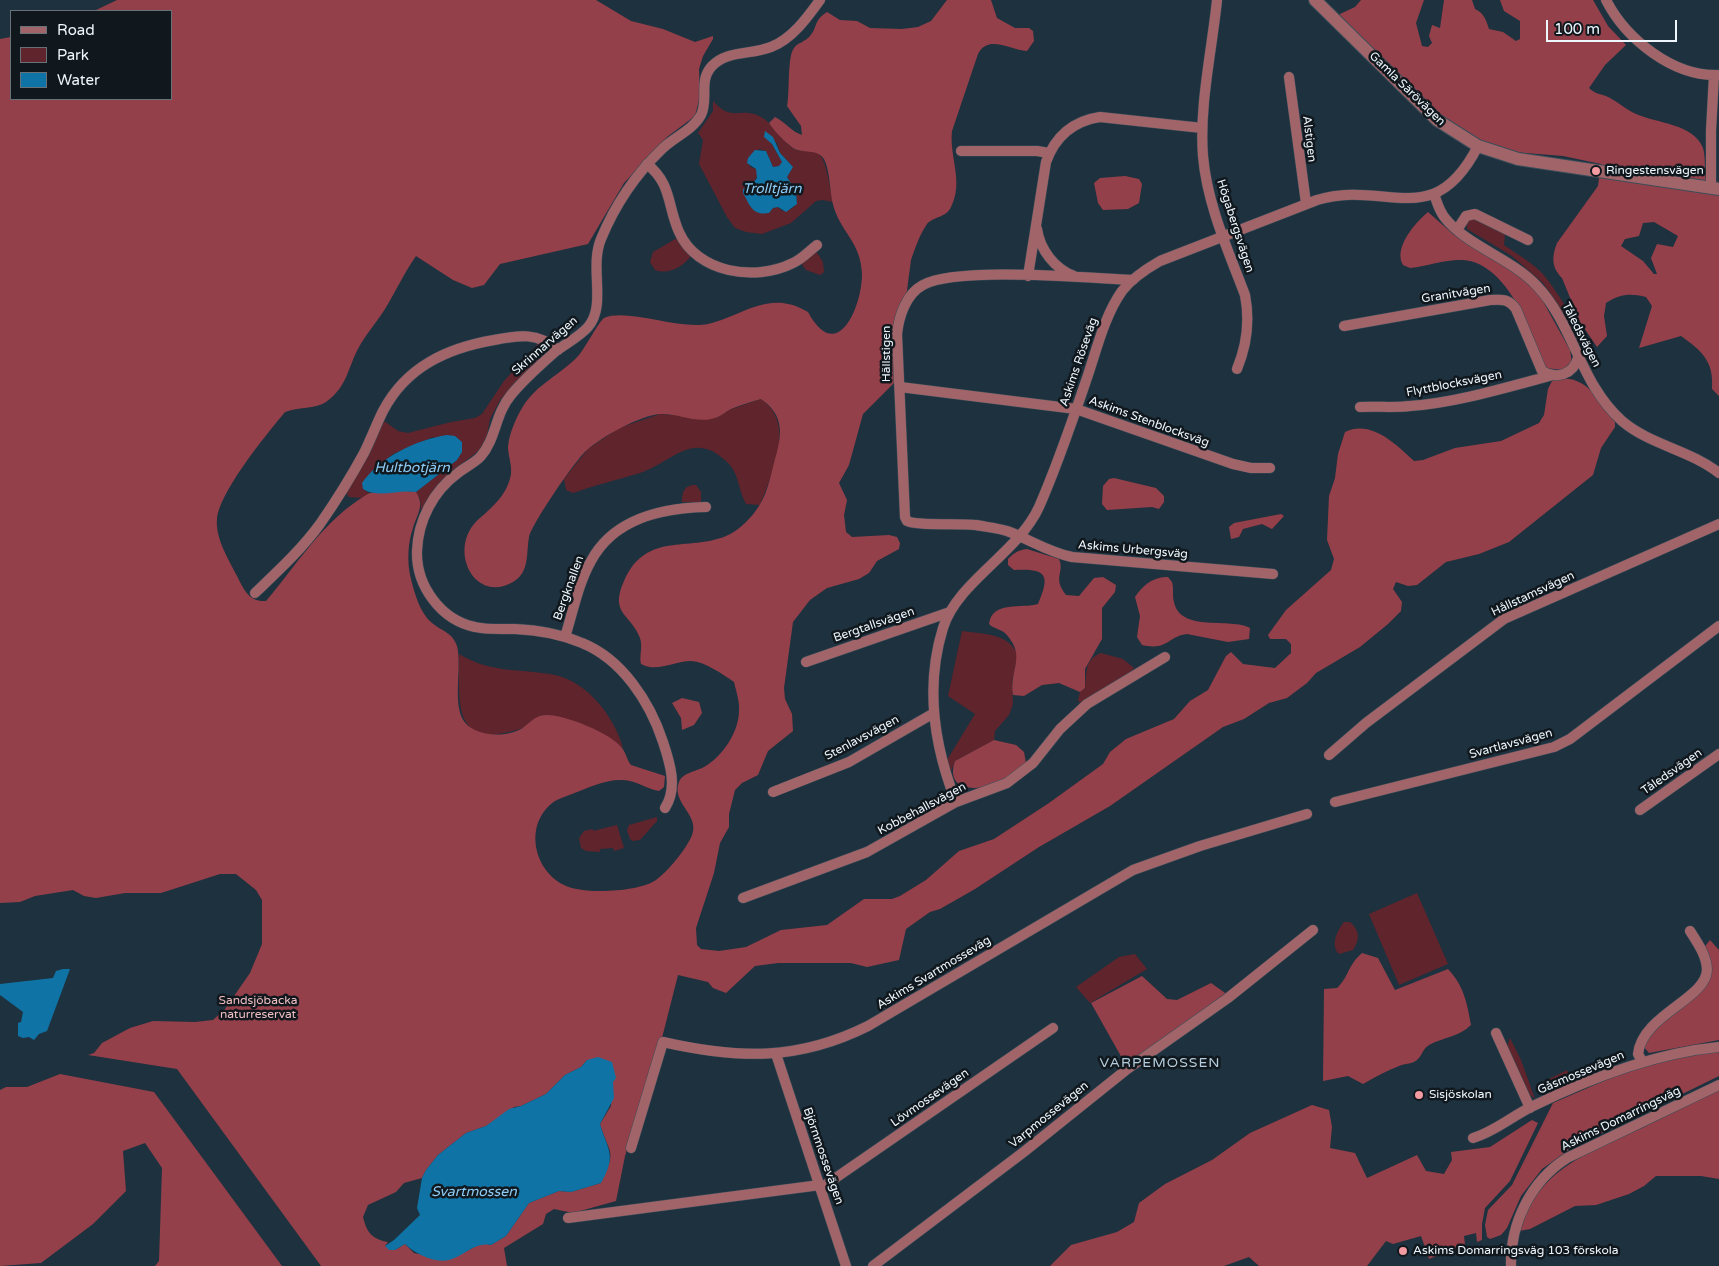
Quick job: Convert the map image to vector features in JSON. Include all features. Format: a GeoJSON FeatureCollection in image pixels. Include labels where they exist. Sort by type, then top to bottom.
{"type":"FeatureCollection","features":[{"type":"Feature","properties":{"kind":"street","name":"Skrinnarvägen"},"geometry":{"type":"LineString","coordinates":[[665,808],[671,795],[671,772],[663,742],[650,711],[633,685],[610,660],[594,649],[565,637],[533,630],[482,629],[466,625],[451,617],[436,604],[422,582],[417,550],[422,524],[433,500],[452,477],[482,455],[490,443],[497,417],[503,406],[527,378],[558,350],[580,334],[596,314],[595,270],[598,247],[622,198],[647,164],[700,116],[704,104],[704,80],[716,63],[729,56],[766,49],[779,43],[795,30],[820,0]]}},
{"type":"Feature","properties":{"kind":"street","name":"Högabergsvägen"},"geometry":{"type":"LineString","coordinates":[[1217,0],[1202,128],[1206,175],[1213,208],[1247,307],[1247,339],[1237,369]]}},
{"type":"Feature","properties":{"kind":"street","name":"Gamla Särövägen"},"geometry":{"type":"LineString","coordinates":[[1315,0],[1437,120],[1478,146],[1518,159],[1715,189]]}},
{"type":"Feature","properties":{"kind":"street"},"geometry":{"type":"LineString","coordinates":[[1606,0],[1628,33],[1650,52],[1678,66],[1717,75],[1711,131],[1715,189]]}},
{"type":"Feature","properties":{"kind":"street","name":"Alstigen"},"geometry":{"type":"LineString","coordinates":[[1290,77],[1306,203]]}},
{"type":"Feature","properties":{"kind":"street"},"geometry":{"type":"LineString","coordinates":[[1028,276],[1043,176],[1049,153],[1063,134],[1090,118],[1123,118],[1202,128]]}},
{"type":"Feature","properties":{"kind":"street","name":"Askims Röseväg"},"geometry":{"type":"LineString","coordinates":[[956,802],[942,762],[934,713],[935,664],[944,627],[950,612],[1020,536],[1040,504],[1111,310],[1123,291],[1132,280],[1158,262],[1306,203],[1339,195],[1417,198],[1434,194],[1448,187],[1460,175],[1478,146]]}},
{"type":"Feature","properties":{"kind":"street"},"geometry":{"type":"LineString","coordinates":[[961,151],[1004,153],[1037,151],[1049,153]]}},
{"type":"Feature","properties":{"kind":"street"},"geometry":{"type":"LineString","coordinates":[[647,164],[662,179],[683,240],[692,250],[714,264],[737,272],[764,272],[794,263],[817,245]]}},
{"type":"Feature","properties":{"kind":"street","name":"Tåledsvägen"},"geometry":{"type":"LineString","coordinates":[[1434,194],[1444,217],[1457,230],[1506,260],[1536,285],[1558,316],[1598,394],[1620,419],[1638,433],[1704,462],[1719,473]]}},
{"type":"Feature","properties":{"kind":"street"},"geometry":{"type":"LineString","coordinates":[[1457,230],[1466,216],[1475,214],[1528,240]]}},
{"type":"Feature","properties":{"kind":"street"},"geometry":{"type":"LineString","coordinates":[[1036,226],[1039,240],[1052,261],[1062,270],[1081,278]]}},
{"type":"Feature","properties":{"kind":"street","name":"Hällstigen"},"geometry":{"type":"LineString","coordinates":[[907,521],[904,513],[898,328],[902,313],[915,290],[928,282],[948,277],[1028,276],[1132,280]]}},
{"type":"Feature","properties":{"kind":"street","name":"Granitvägen"},"geometry":{"type":"LineString","coordinates":[[1344,326],[1490,300],[1504,300],[1512,304],[1516,309],[1539,368],[1553,375]]}},
{"type":"Feature","properties":{"kind":"street"},"geometry":{"type":"LineString","coordinates":[[255,593],[282,568],[320,523],[355,470],[389,402],[415,372],[450,350],[506,338],[534,336],[545,340],[558,350]]}},
{"type":"Feature","properties":{"kind":"street"},"geometry":{"type":"LineString","coordinates":[[1553,375],[1570,371],[1578,358]]}},
{"type":"Feature","properties":{"kind":"street","name":"Flyttblocksvägen"},"geometry":{"type":"LineString","coordinates":[[1360,406],[1393,407],[1427,404],[1553,375]]}},
{"type":"Feature","properties":{"kind":"street","name":"Askims Stenblocksväg"},"geometry":{"type":"LineString","coordinates":[[900,386],[1076,409],[1233,464],[1250,468],[1270,468]]}},
{"type":"Feature","properties":{"kind":"street","name":"Bergknallen"},"geometry":{"type":"LineString","coordinates":[[565,637],[591,559],[606,541],[632,522],[652,513],[680,508],[706,507]]}},
{"type":"Feature","properties":{"kind":"street","name":"Askims Urbergsväg"},"geometry":{"type":"LineString","coordinates":[[907,521],[914,524],[973,525],[998,529],[1020,536],[1043,549],[1072,557],[1273,574]]}},
{"type":"Feature","properties":{"kind":"street","name":"Hållstamsvägen"},"geometry":{"type":"LineString","coordinates":[[1329,755],[1366,723],[1504,619],[1719,524]]}},
{"type":"Feature","properties":{"kind":"street","name":"Bergtallsvägen"},"geometry":{"type":"LineString","coordinates":[[806,662],[950,612]]}},
{"type":"Feature","properties":{"kind":"street","name":"Svartlavsvägen"},"geometry":{"type":"LineString","coordinates":[[1336,802],[1554,747],[1570,739],[1719,626]]}},
{"type":"Feature","properties":{"kind":"street","name":"Kobbehallsvägen"},"geometry":{"type":"LineString","coordinates":[[742,898],[867,852],[956,802],[1007,783],[1033,763],[1066,723],[1087,704],[1165,657]]}},
{"type":"Feature","properties":{"kind":"street","name":"Stenlavsvägen"},"geometry":{"type":"LineString","coordinates":[[773,792],[850,762],[934,713]]}},
{"type":"Feature","properties":{"kind":"street","name":"Tåledsvägen"},"geometry":{"type":"LineString","coordinates":[[1640,810],[1719,754]]}},
{"type":"Feature","properties":{"kind":"street","name":"Askims Svartmosseväg"},"geometry":{"type":"LineString","coordinates":[[631,1148],[663,1042],[721,1054],[776,1054],[824,1045],[868,1026],[1133,870],[1200,846],[1307,814]]}},
{"type":"Feature","properties":{"kind":"street","name":"Varpmossevägen"},"geometry":{"type":"LineString","coordinates":[[873,1266],[1026,1150],[1126,1070],[1228,998],[1313,930]]}},
{"type":"Feature","properties":{"kind":"street","name":"Gåsmossevägen"},"geometry":{"type":"LineString","coordinates":[[1642,1061],[1638,1054],[1644,1033],[1694,991],[1706,975],[1707,968],[1704,956],[1690,931]]}},
{"type":"Feature","properties":{"kind":"street","name":"Lövmossevägen"},"geometry":{"type":"LineString","coordinates":[[568,1218],[821,1186],[1053,1028]]}},
{"type":"Feature","properties":{"kind":"street","name":"Gåsmossevägen"},"geometry":{"type":"LineString","coordinates":[[1496,1033],[1530,1108]]}},
{"type":"Feature","properties":{"kind":"street","name":"Gåsmossevägen"},"geometry":{"type":"LineString","coordinates":[[1473,1138],[1484,1134],[1530,1108],[1642,1061],[1719,1046]]}},
{"type":"Feature","properties":{"kind":"street","name":"Björnmossevägen"},"geometry":{"type":"LineString","coordinates":[[776,1054],[846,1266]]}},
{"type":"Feature","properties":{"kind":"street","name":"Askims Domarringsväg"},"geometry":{"type":"LineString","coordinates":[[1511,1266],[1515,1232],[1522,1210],[1541,1180],[1555,1166],[1719,1085]]}},
{"type":"Feature","properties":{"kind":"green space","name":"Sandsjöbacka naturreservat"},"geometry":{"type":"Polygon","coordinates":[[[117,0],[596,0],[631,21],[663,29],[695,42],[713,36],[699,69],[700,96],[695,116],[667,137],[624,183],[588,244],[500,264],[484,285],[472,288],[453,280],[416,256],[385,309],[359,347],[339,390],[322,404],[285,412],[235,479],[220,507],[217,519],[220,541],[242,586],[251,597],[260,601],[266,601],[319,535],[343,511],[370,493],[416,492],[419,497],[420,506],[411,533],[408,551],[410,575],[418,601],[427,618],[450,635],[457,646],[459,663],[458,702],[459,710],[466,724],[480,732],[506,734],[521,729],[543,715],[565,718],[598,731],[616,742],[631,765],[665,776],[664,787],[659,791],[628,780],[616,780],[597,784],[555,801],[545,810],[539,821],[536,845],[539,857],[553,878],[573,888],[611,891],[648,884],[660,877],[678,858],[693,834],[691,818],[679,798],[679,782],[686,774],[711,763],[723,750],[733,735],[739,711],[734,682],[708,666],[691,661],[659,667],[641,664],[640,638],[620,607],[620,592],[633,565],[644,555],[656,549],[697,543],[726,536],[736,531],[749,519],[759,506],[768,487],[779,444],[779,422],[773,410],[761,399],[734,408],[719,417],[708,420],[660,414],[642,418],[612,433],[587,450],[564,478],[532,530],[529,537],[525,568],[518,578],[499,587],[486,586],[476,579],[469,569],[465,557],[465,543],[470,530],[495,504],[507,487],[511,474],[509,442],[517,416],[534,392],[579,355],[604,318],[626,316],[682,324],[708,324],[757,306],[781,303],[808,312],[819,327],[829,333],[838,332],[846,326],[853,315],[858,301],[861,287],[861,263],[855,246],[837,217],[824,159],[817,153],[793,148],[769,123],[775,117],[802,135],[801,126],[787,106],[790,59],[794,48],[810,36],[818,21],[827,12],[840,20],[857,21],[870,28],[902,29],[918,27],[931,21],[947,0],[991,0],[997,18],[1015,28],[1029,28],[1033,31],[1034,41],[1027,51],[993,44],[982,48],[978,54],[952,131],[952,150],[956,179],[955,198],[949,211],[927,224],[920,237],[911,260],[895,382],[863,414],[849,465],[839,483],[847,500],[844,515],[846,532],[852,537],[889,535],[897,537],[900,543],[899,549],[877,561],[869,573],[859,579],[827,588],[810,600],[793,622],[784,688],[785,699],[792,714],[793,731],[768,751],[758,775],[742,783],[735,790],[729,814],[729,827],[720,843],[714,873],[696,928],[697,945],[701,949],[719,951],[746,947],[781,930],[827,925],[864,899],[892,899],[900,896],[926,880],[959,851],[994,839],[1049,803],[1103,764],[1110,752],[1126,739],[1174,719],[1190,701],[1208,690],[1226,656],[1231,652],[1243,664],[1275,668],[1291,653],[1291,644],[1286,639],[1270,639],[1268,635],[1286,610],[1331,570],[1334,559],[1327,540],[1329,496],[1345,432],[1355,429],[1374,431],[1392,441],[1414,461],[1423,460],[1455,448],[1501,441],[1539,423],[1544,415],[1548,389],[1552,381],[1563,379],[1582,383],[1590,389],[1615,422],[1615,427],[1601,448],[1593,475],[1509,542],[1479,554],[1446,562],[1417,585],[1408,586],[1396,582],[1393,589],[1402,602],[1401,611],[1360,647],[1316,673],[1307,683],[1287,698],[1269,703],[1244,719],[1223,727],[1110,806],[1039,847],[975,889],[940,909],[930,912],[906,929],[899,960],[867,967],[851,963],[778,963],[755,966],[726,993],[713,988],[708,982],[678,975],[663,1034],[625,1156],[616,1201],[573,1213],[554,1209],[546,1214],[543,1224],[504,1248],[507,1266],[321,1266],[177,1069],[88,1055],[94,1053],[102,1043],[130,1028],[153,1021],[195,1022],[213,1020],[225,1009],[250,973],[262,944],[262,900],[256,890],[236,874],[220,874],[161,893],[125,893],[96,898],[84,896],[73,890],[35,896],[20,902],[0,903],[0,39],[10,37],[10,100],[172,100],[172,10],[96,10],[117,0]],[[587,1060],[581,1067],[565,1075],[546,1094],[521,1106],[514,1107],[486,1126],[466,1133],[438,1155],[422,1178],[404,1183],[396,1192],[368,1205],[363,1217],[368,1231],[374,1237],[388,1242],[385,1246],[395,1250],[405,1244],[414,1253],[423,1255],[465,1252],[482,1243],[491,1245],[506,1236],[529,1203],[559,1191],[571,1192],[601,1183],[609,1164],[610,1153],[600,1124],[611,1106],[613,1082],[587,1060]]]}},
{"type":"Feature","properties":{"kind":"green space"},"geometry":{"type":"Polygon","coordinates":[[[1361,0],[1424,0],[1416,23],[1422,46],[1428,47],[1432,43],[1429,36],[1432,25],[1440,28],[1444,0],[1472,0],[1475,9],[1486,20],[1489,29],[1503,32],[1516,41],[1520,39],[1520,21],[1504,11],[1500,0],[1593,0],[1608,26],[1626,45],[1605,65],[1589,88],[1636,114],[1674,125],[1692,134],[1703,148],[1706,179],[1719,182],[1719,396],[1712,389],[1709,364],[1701,352],[1681,336],[1639,348],[1652,306],[1646,297],[1625,295],[1606,303],[1604,316],[1607,336],[1597,347],[1580,322],[1562,278],[1554,266],[1553,257],[1557,243],[1598,186],[1601,164],[1563,156],[1513,152],[1478,141],[1441,115],[1339,17],[1340,14],[1355,7],[1361,0]],[[1654,222],[1643,223],[1639,236],[1625,239],[1621,246],[1643,261],[1654,274],[1657,274],[1651,258],[1657,244],[1673,247],[1678,236],[1654,222]]]}},
{"type":"Feature","properties":{"kind":"green space"},"geometry":{"type":"Polygon","coordinates":[[[713,101],[720,108],[731,113],[754,114],[766,120],[785,142],[794,149],[817,152],[826,168],[833,202],[816,201],[791,223],[762,234],[746,232],[735,228],[727,217],[699,164],[703,140],[698,133],[713,111],[713,101]],[[769,139],[782,162],[779,166],[773,167],[766,151],[759,149],[748,158],[750,167],[756,169],[758,173],[754,182],[746,188],[750,206],[769,213],[773,208],[778,207],[782,211],[791,209],[797,204],[796,192],[787,177],[793,167],[780,153],[777,143],[769,139]]]}},
{"type":"Feature","properties":{"kind":"green space"},"geometry":{"type":"Polygon","coordinates":[[[1125,176],[1139,179],[1142,184],[1139,203],[1128,209],[1103,210],[1098,203],[1094,183],[1100,178],[1125,176]]]}},
{"type":"Feature","properties":{"kind":"green space"},"geometry":{"type":"Polygon","coordinates":[[[1428,212],[1453,234],[1519,275],[1540,296],[1570,350],[1572,363],[1562,370],[1546,368],[1516,302],[1493,273],[1479,264],[1457,260],[1410,268],[1403,265],[1401,251],[1403,244],[1412,229],[1428,212]]]}},
{"type":"Feature","properties":{"kind":"green space"},"geometry":{"type":"Polygon","coordinates":[[[1473,217],[1505,234],[1504,245],[1542,273],[1563,302],[1578,329],[1584,341],[1587,358],[1561,309],[1543,283],[1512,256],[1467,229],[1467,221],[1473,217]]]}},
{"type":"Feature","properties":{"kind":"green space"},"geometry":{"type":"Polygon","coordinates":[[[677,238],[691,256],[684,264],[670,271],[655,270],[650,262],[653,252],[677,238]]]}},
{"type":"Feature","properties":{"kind":"green space"},"geometry":{"type":"Polygon","coordinates":[[[816,251],[823,262],[824,272],[820,275],[806,270],[801,263],[816,251]]]}},
{"type":"Feature","properties":{"kind":"green space"},"geometry":{"type":"Polygon","coordinates":[[[539,343],[545,347],[545,352],[500,400],[490,419],[487,435],[481,449],[448,474],[421,510],[420,499],[416,492],[457,460],[462,452],[433,437],[393,454],[366,478],[363,489],[369,493],[362,498],[349,497],[346,493],[384,421],[398,431],[408,433],[475,418],[482,414],[504,381],[539,343]]]}},
{"type":"Feature","properties":{"kind":"green space"},"geometry":{"type":"Polygon","coordinates":[[[761,399],[772,409],[777,421],[779,435],[775,464],[760,505],[746,504],[730,465],[717,454],[705,449],[694,448],[673,456],[640,473],[573,493],[566,490],[564,479],[588,449],[619,428],[660,414],[716,418],[729,410],[761,399]]]}},
{"type":"Feature","properties":{"kind":"green space"},"geometry":{"type":"Polygon","coordinates":[[[1114,478],[1156,488],[1164,496],[1164,502],[1159,509],[1152,507],[1107,510],[1102,504],[1103,486],[1109,479],[1114,478]]]}},
{"type":"Feature","properties":{"kind":"green space"},"geometry":{"type":"Polygon","coordinates":[[[696,485],[701,492],[701,502],[682,502],[684,490],[689,486],[696,485]]]}},
{"type":"Feature","properties":{"kind":"green space"},"geometry":{"type":"Polygon","coordinates":[[[1281,514],[1284,516],[1272,529],[1262,524],[1243,529],[1239,537],[1231,539],[1229,527],[1234,523],[1281,514]]]}},
{"type":"Feature","properties":{"kind":"green space"},"geometry":{"type":"Polygon","coordinates":[[[1027,549],[1059,559],[1061,568],[1059,579],[1066,595],[1079,596],[1094,578],[1103,577],[1116,585],[1115,592],[1102,608],[1102,639],[1085,669],[1085,688],[1080,692],[1059,683],[1042,685],[1024,696],[1013,695],[1012,686],[1016,663],[1015,650],[1006,634],[989,624],[991,616],[1002,608],[1038,604],[1045,580],[1040,572],[1014,570],[1008,565],[1008,559],[1012,555],[1027,549]]]}},
{"type":"Feature","properties":{"kind":"green space"},"geometry":{"type":"Polygon","coordinates":[[[1168,577],[1172,582],[1174,602],[1178,612],[1186,618],[1196,621],[1242,625],[1250,628],[1249,639],[1228,642],[1187,634],[1176,637],[1163,645],[1142,645],[1137,637],[1140,616],[1135,597],[1149,582],[1158,578],[1168,577]]]}},
{"type":"Feature","properties":{"kind":"green space"},"geometry":{"type":"Polygon","coordinates":[[[962,631],[987,634],[1002,639],[1014,648],[1018,656],[1012,681],[1013,704],[1009,715],[995,731],[994,740],[955,761],[951,771],[947,760],[975,714],[948,696],[962,631]]]}},
{"type":"Feature","properties":{"kind":"green space"},"geometry":{"type":"Polygon","coordinates":[[[1101,653],[1123,659],[1134,668],[1130,673],[1081,703],[1078,701],[1080,692],[1085,688],[1087,667],[1092,659],[1101,653]]]}},
{"type":"Feature","properties":{"kind":"green space"},"geometry":{"type":"Polygon","coordinates":[[[459,654],[494,668],[555,675],[578,685],[589,693],[607,714],[614,725],[623,748],[592,728],[548,715],[538,717],[517,730],[495,734],[480,733],[469,726],[463,716],[459,688],[459,654]]]}},
{"type":"Feature","properties":{"kind":"green space"},"geometry":{"type":"Polygon","coordinates":[[[682,698],[699,702],[702,713],[694,725],[682,730],[681,718],[672,703],[682,698]]]}},
{"type":"Feature","properties":{"kind":"green space"},"geometry":{"type":"Polygon","coordinates":[[[994,740],[1016,745],[1024,752],[1026,763],[1008,777],[993,785],[975,788],[959,784],[955,779],[953,771],[955,761],[994,740]]]}},
{"type":"Feature","properties":{"kind":"green space"},"geometry":{"type":"Polygon","coordinates":[[[657,817],[657,821],[640,840],[633,841],[630,839],[627,830],[629,825],[657,817]]]}},
{"type":"Feature","properties":{"kind":"green space"},"geometry":{"type":"Polygon","coordinates":[[[617,825],[624,848],[614,851],[613,848],[600,849],[600,852],[586,851],[581,848],[579,838],[584,831],[593,829],[593,831],[617,825]]]}},
{"type":"Feature","properties":{"kind":"green space"},"geometry":{"type":"Polygon","coordinates":[[[1417,893],[1448,964],[1399,985],[1369,914],[1417,893]]]}},
{"type":"Feature","properties":{"kind":"green space"},"geometry":{"type":"Polygon","coordinates":[[[1344,922],[1350,922],[1353,925],[1358,939],[1353,950],[1339,954],[1336,950],[1335,942],[1344,922]]]}},
{"type":"Feature","properties":{"kind":"green space"},"geometry":{"type":"Polygon","coordinates":[[[1710,940],[1719,950],[1719,1040],[1649,1053],[1644,1047],[1648,1034],[1706,984],[1703,949],[1710,940]]]}},
{"type":"Feature","properties":{"kind":"green space"},"geometry":{"type":"Polygon","coordinates":[[[1362,953],[1378,958],[1395,990],[1448,969],[1461,988],[1471,1025],[1456,1034],[1429,1045],[1414,1062],[1394,1068],[1363,1084],[1348,1076],[1323,1081],[1324,989],[1337,988],[1344,980],[1353,962],[1362,953]]]}},
{"type":"Feature","properties":{"kind":"green space"},"geometry":{"type":"Polygon","coordinates":[[[1135,954],[1147,969],[1090,1003],[1076,987],[1119,957],[1135,954]]]}},
{"type":"Feature","properties":{"kind":"green space"},"geometry":{"type":"Polygon","coordinates":[[[1142,976],[1167,999],[1177,1000],[1211,983],[1228,995],[1127,1067],[1091,1003],[1142,976]]]}},
{"type":"Feature","properties":{"kind":"green space"},"geometry":{"type":"Polygon","coordinates":[[[1510,1038],[1521,1060],[1535,1099],[1529,1094],[1507,1046],[1510,1038]]]}},
{"type":"Feature","properties":{"kind":"green space"},"geometry":{"type":"Polygon","coordinates":[[[1719,1051],[1719,1076],[1570,1149],[1542,1169],[1521,1196],[1507,1228],[1501,1235],[1490,1239],[1487,1237],[1485,1225],[1488,1210],[1512,1185],[1553,1103],[1627,1071],[1660,1061],[1719,1051]]]}},
{"type":"Feature","properties":{"kind":"green space"},"geometry":{"type":"Polygon","coordinates":[[[1567,1070],[1572,1085],[1556,1091],[1549,1079],[1567,1070]]]}},
{"type":"Feature","properties":{"kind":"green space"},"geometry":{"type":"Polygon","coordinates":[[[60,1074],[154,1092],[282,1266],[155,1266],[159,1261],[162,1168],[145,1143],[123,1151],[126,1191],[93,1224],[41,1263],[0,1266],[0,1090],[6,1087],[27,1087],[60,1074]]]}},
{"type":"Feature","properties":{"kind":"green space"},"geometry":{"type":"Polygon","coordinates":[[[1719,1089],[1719,1179],[1701,1176],[1656,1176],[1644,1186],[1629,1194],[1596,1205],[1575,1206],[1530,1229],[1519,1231],[1528,1210],[1539,1192],[1568,1165],[1604,1145],[1719,1089]]]}},
{"type":"Feature","properties":{"kind":"green space"},"geometry":{"type":"Polygon","coordinates":[[[1312,1105],[1329,1110],[1332,1127],[1330,1148],[1355,1153],[1367,1178],[1417,1155],[1426,1171],[1444,1174],[1452,1160],[1451,1152],[1490,1147],[1532,1120],[1538,1123],[1510,1181],[1485,1208],[1482,1240],[1477,1242],[1476,1233],[1464,1236],[1465,1245],[1429,1259],[1421,1236],[1393,1244],[1386,1241],[1367,1266],[1259,1266],[1249,1257],[1224,1266],[1050,1266],[1071,1245],[1117,1232],[1134,1222],[1139,1203],[1165,1184],[1212,1160],[1250,1133],[1312,1105]]]}},
{"type":"Feature","properties":{"kind":"water","name":"Trolltjärn"},"geometry":{"type":"Polygon","coordinates":[[[765,131],[773,137],[780,153],[793,167],[787,177],[796,192],[797,204],[786,212],[778,207],[773,208],[769,213],[759,213],[752,209],[743,193],[743,189],[750,187],[757,178],[756,169],[747,163],[748,158],[755,150],[766,151],[773,167],[779,166],[782,162],[772,144],[764,137],[765,131]]]}},
{"type":"Feature","properties":{"kind":"water","name":"Hultbotjärn"},"geometry":{"type":"Polygon","coordinates":[[[447,435],[455,436],[462,442],[462,452],[457,460],[416,492],[382,494],[363,489],[362,483],[379,465],[389,458],[423,441],[447,435]]]}},
{"type":"Feature","properties":{"kind":"water"},"geometry":{"type":"Polygon","coordinates":[[[70,969],[47,1031],[39,1034],[34,1040],[29,1037],[23,1038],[18,1036],[18,1023],[21,1022],[23,1012],[0,995],[0,984],[53,978],[56,971],[70,969]]]}},
{"type":"Feature","properties":{"kind":"water","name":"Svartmossen"},"geometry":{"type":"Polygon","coordinates":[[[598,1057],[612,1062],[616,1078],[613,1082],[614,1098],[600,1124],[610,1153],[609,1166],[601,1183],[571,1192],[559,1191],[529,1203],[506,1236],[491,1245],[480,1245],[452,1259],[433,1260],[414,1251],[405,1244],[395,1250],[389,1250],[385,1246],[420,1215],[417,1208],[422,1178],[438,1155],[466,1133],[486,1126],[509,1109],[521,1106],[546,1094],[565,1075],[581,1067],[587,1060],[598,1057]]]}},
{"type":"Feature","properties":{"kind":"place","name":"Ringestensvägen"},"geometry":{"type":"Point","coordinates":[1596,171]}},
{"type":"Feature","properties":{"kind":"place","name":"Sisjöskolan"},"geometry":{"type":"Point","coordinates":[1419,1095]}},
{"type":"Feature","properties":{"kind":"place","name":"Askims Domarringsväg 103 förskola"},"geometry":{"type":"Point","coordinates":[1403,1251]}},
{"type":"Feature","properties":{"kind":"district","name":"VARPEMOSSEN"},"geometry":{"type":"Point","coordinates":[1160,1063]}}]}
